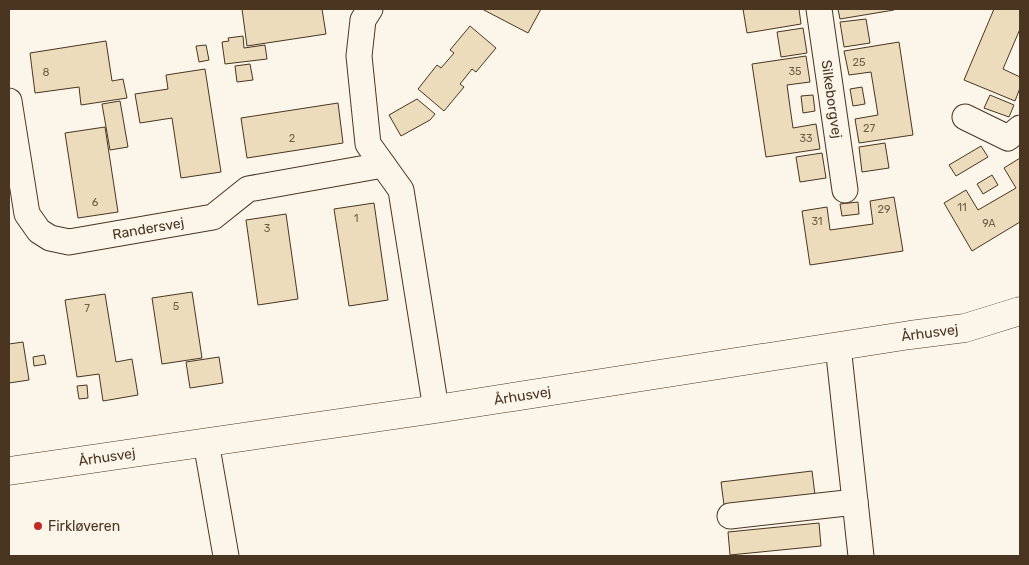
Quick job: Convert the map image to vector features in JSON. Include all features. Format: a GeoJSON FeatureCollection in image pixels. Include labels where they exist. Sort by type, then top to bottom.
{"type":"FeatureCollection","features":[{"type":"Feature","properties":{"kind":"street"},"geometry":{"type":"LineString","coordinates":[[370,9],[363,20],[359,56],[368,144],[401,190],[436,409]]}},
{"type":"Feature","properties":{"kind":"street","name":"Silkeborgvej"},"geometry":{"type":"LineString","coordinates":[[819,9],[845,190]]}},
{"type":"Feature","properties":{"kind":"street","name":"Randersvej"},"geometry":{"type":"LineString","coordinates":[[9,101],[27,214],[39,231],[50,238],[69,242],[213,217],[248,189],[383,165]]}},
{"type":"Feature","properties":{"kind":"street"},"geometry":{"type":"LineString","coordinates":[[965,117],[1008,138],[1020,128]]}},
{"type":"Feature","properties":{"kind":"street","name":"Århusvej"},"geometry":{"type":"LineString","coordinates":[[9,471],[436,409],[910,334],[965,328],[1020,311]]}},
{"type":"Feature","properties":{"kind":"street"},"geometry":{"type":"LineString","coordinates":[[838,346],[861,556]]}},
{"type":"Feature","properties":{"kind":"street"},"geometry":{"type":"LineString","coordinates":[[206,442],[226,556]]}},
{"type":"Feature","properties":{"kind":"street"},"geometry":{"type":"LineString","coordinates":[[730,516],[855,502]]}},
{"type":"Feature","properties":{"kind":"building"},"geometry":{"type":"Polygon","coordinates":[[[242,9],[322,9],[326,34],[247,46],[242,9]]]}},
{"type":"Feature","properties":{"kind":"building"},"geometry":{"type":"Polygon","coordinates":[[[482,9],[541,9],[528,33],[482,9]]]}},
{"type":"Feature","properties":{"kind":"building"},"geometry":{"type":"Polygon","coordinates":[[[743,9],[799,9],[801,24],[747,33],[743,9]]]}},
{"type":"Feature","properties":{"kind":"building"},"geometry":{"type":"Polygon","coordinates":[[[838,9],[894,9],[894,10],[840,19],[838,9]]]}},
{"type":"Feature","properties":{"kind":"building"},"geometry":{"type":"Polygon","coordinates":[[[994,9],[1020,9],[1020,29],[1003,69],[1020,77],[1020,88],[1015,101],[964,80],[994,9]]]}},
{"type":"Feature","properties":{"kind":"building"},"geometry":{"type":"Polygon","coordinates":[[[866,19],[870,43],[844,47],[840,22],[866,19]]]}},
{"type":"Feature","properties":{"kind":"building"},"geometry":{"type":"Polygon","coordinates":[[[470,26],[496,48],[476,72],[472,69],[460,84],[464,87],[444,111],[418,89],[437,65],[441,68],[454,53],[450,50],[470,26]]]}},
{"type":"Feature","properties":{"kind":"building"},"geometry":{"type":"Polygon","coordinates":[[[803,28],[807,53],[781,57],[777,32],[803,28]]]}},
{"type":"Feature","properties":{"kind":"building"},"geometry":{"type":"Polygon","coordinates":[[[243,36],[244,48],[265,45],[267,59],[225,64],[222,42],[229,41],[228,38],[243,36]]]}},
{"type":"Feature","properties":{"kind":"building"},"geometry":{"type":"Polygon","coordinates":[[[106,41],[112,81],[123,79],[127,98],[81,105],[79,87],[35,93],[30,53],[106,41]]]}},
{"type":"Feature","properties":{"kind":"building"},"geometry":{"type":"Polygon","coordinates":[[[899,42],[913,135],[859,143],[855,119],[878,115],[871,72],[849,75],[844,51],[899,42]]]}},
{"type":"Feature","properties":{"kind":"building"},"geometry":{"type":"Polygon","coordinates":[[[206,45],[209,60],[199,62],[196,46],[206,45]]]}},
{"type":"Feature","properties":{"kind":"building"},"geometry":{"type":"Polygon","coordinates":[[[806,56],[810,82],[787,85],[793,128],[816,124],[820,149],[766,157],[752,64],[806,56]]]}},
{"type":"Feature","properties":{"kind":"building"},"geometry":{"type":"Polygon","coordinates":[[[250,64],[253,80],[237,82],[235,66],[250,64]]]}},
{"type":"Feature","properties":{"kind":"building"},"geometry":{"type":"Polygon","coordinates":[[[205,69],[221,172],[181,178],[172,118],[140,123],[135,94],[168,89],[166,75],[205,69]]]}},
{"type":"Feature","properties":{"kind":"building"},"geometry":{"type":"Polygon","coordinates":[[[862,87],[865,104],[853,106],[850,89],[862,87]]]}},
{"type":"Feature","properties":{"kind":"building"},"geometry":{"type":"Polygon","coordinates":[[[813,95],[815,111],[803,113],[801,96],[813,95]]]}},
{"type":"Feature","properties":{"kind":"building"},"geometry":{"type":"Polygon","coordinates":[[[990,95],[1014,105],[1009,117],[984,108],[990,95]]]}},
{"type":"Feature","properties":{"kind":"building"},"geometry":{"type":"Polygon","coordinates":[[[417,99],[435,114],[430,120],[401,136],[389,115],[417,99]]]}},
{"type":"Feature","properties":{"kind":"building"},"geometry":{"type":"Polygon","coordinates":[[[120,101],[128,147],[110,150],[102,104],[120,101]]]}},
{"type":"Feature","properties":{"kind":"building"},"geometry":{"type":"Polygon","coordinates":[[[338,103],[343,143],[247,158],[241,118],[338,103]]]}},
{"type":"Feature","properties":{"kind":"building"},"geometry":{"type":"Polygon","coordinates":[[[105,127],[118,212],[78,218],[65,133],[105,127]]]}},
{"type":"Feature","properties":{"kind":"building"},"geometry":{"type":"Polygon","coordinates":[[[885,143],[889,168],[862,172],[859,147],[885,143]]]}},
{"type":"Feature","properties":{"kind":"building"},"geometry":{"type":"Polygon","coordinates":[[[981,146],[988,157],[956,176],[949,165],[981,146]]]}},
{"type":"Feature","properties":{"kind":"building"},"geometry":{"type":"Polygon","coordinates":[[[822,153],[826,178],[800,182],[796,157],[822,153]]]}},
{"type":"Feature","properties":{"kind":"building"},"geometry":{"type":"Polygon","coordinates":[[[1020,158],[1020,222],[972,251],[944,203],[966,190],[978,210],[1016,188],[1004,168],[1020,158]]]}},
{"type":"Feature","properties":{"kind":"building"},"geometry":{"type":"Polygon","coordinates":[[[992,175],[998,185],[983,194],[977,184],[992,175]]]}},
{"type":"Feature","properties":{"kind":"building"},"geometry":{"type":"Polygon","coordinates":[[[894,197],[903,251],[810,265],[802,211],[827,207],[830,230],[873,224],[870,201],[894,197]]]}},
{"type":"Feature","properties":{"kind":"building"},"geometry":{"type":"Polygon","coordinates":[[[858,202],[859,214],[842,216],[840,204],[858,202]]]}},
{"type":"Feature","properties":{"kind":"building"},"geometry":{"type":"Polygon","coordinates":[[[374,203],[388,300],[349,306],[334,209],[374,203]]]}},
{"type":"Feature","properties":{"kind":"building"},"geometry":{"type":"Polygon","coordinates":[[[286,214],[298,299],[258,305],[246,220],[286,214]]]}},
{"type":"Feature","properties":{"kind":"building"},"geometry":{"type":"Polygon","coordinates":[[[192,292],[202,358],[162,364],[152,298],[192,292]]]}},
{"type":"Feature","properties":{"kind":"building"},"geometry":{"type":"Polygon","coordinates":[[[105,294],[116,362],[132,359],[138,395],[103,401],[99,374],[77,377],[65,300],[105,294]]]}},
{"type":"Feature","properties":{"kind":"building"},"geometry":{"type":"Polygon","coordinates":[[[23,342],[29,380],[9,383],[9,344],[23,342]]]}},
{"type":"Feature","properties":{"kind":"building"},"geometry":{"type":"Polygon","coordinates":[[[44,355],[46,364],[34,366],[33,357],[44,355]]]}},
{"type":"Feature","properties":{"kind":"building"},"geometry":{"type":"Polygon","coordinates":[[[219,357],[223,383],[190,388],[186,362],[219,357]]]}},
{"type":"Feature","properties":{"kind":"building"},"geometry":{"type":"Polygon","coordinates":[[[87,385],[88,398],[79,399],[77,386],[87,385]]]}},
{"type":"Feature","properties":{"kind":"building"},"geometry":{"type":"Polygon","coordinates":[[[812,471],[815,495],[724,505],[721,482],[812,471]]]}},
{"type":"Feature","properties":{"kind":"building"},"geometry":{"type":"Polygon","coordinates":[[[819,523],[821,546],[730,555],[728,532],[819,523]]]}},
{"type":"Feature","properties":{"kind":"place","name":"Firkløveren"},"geometry":{"type":"Point","coordinates":[38,526]}}]}
